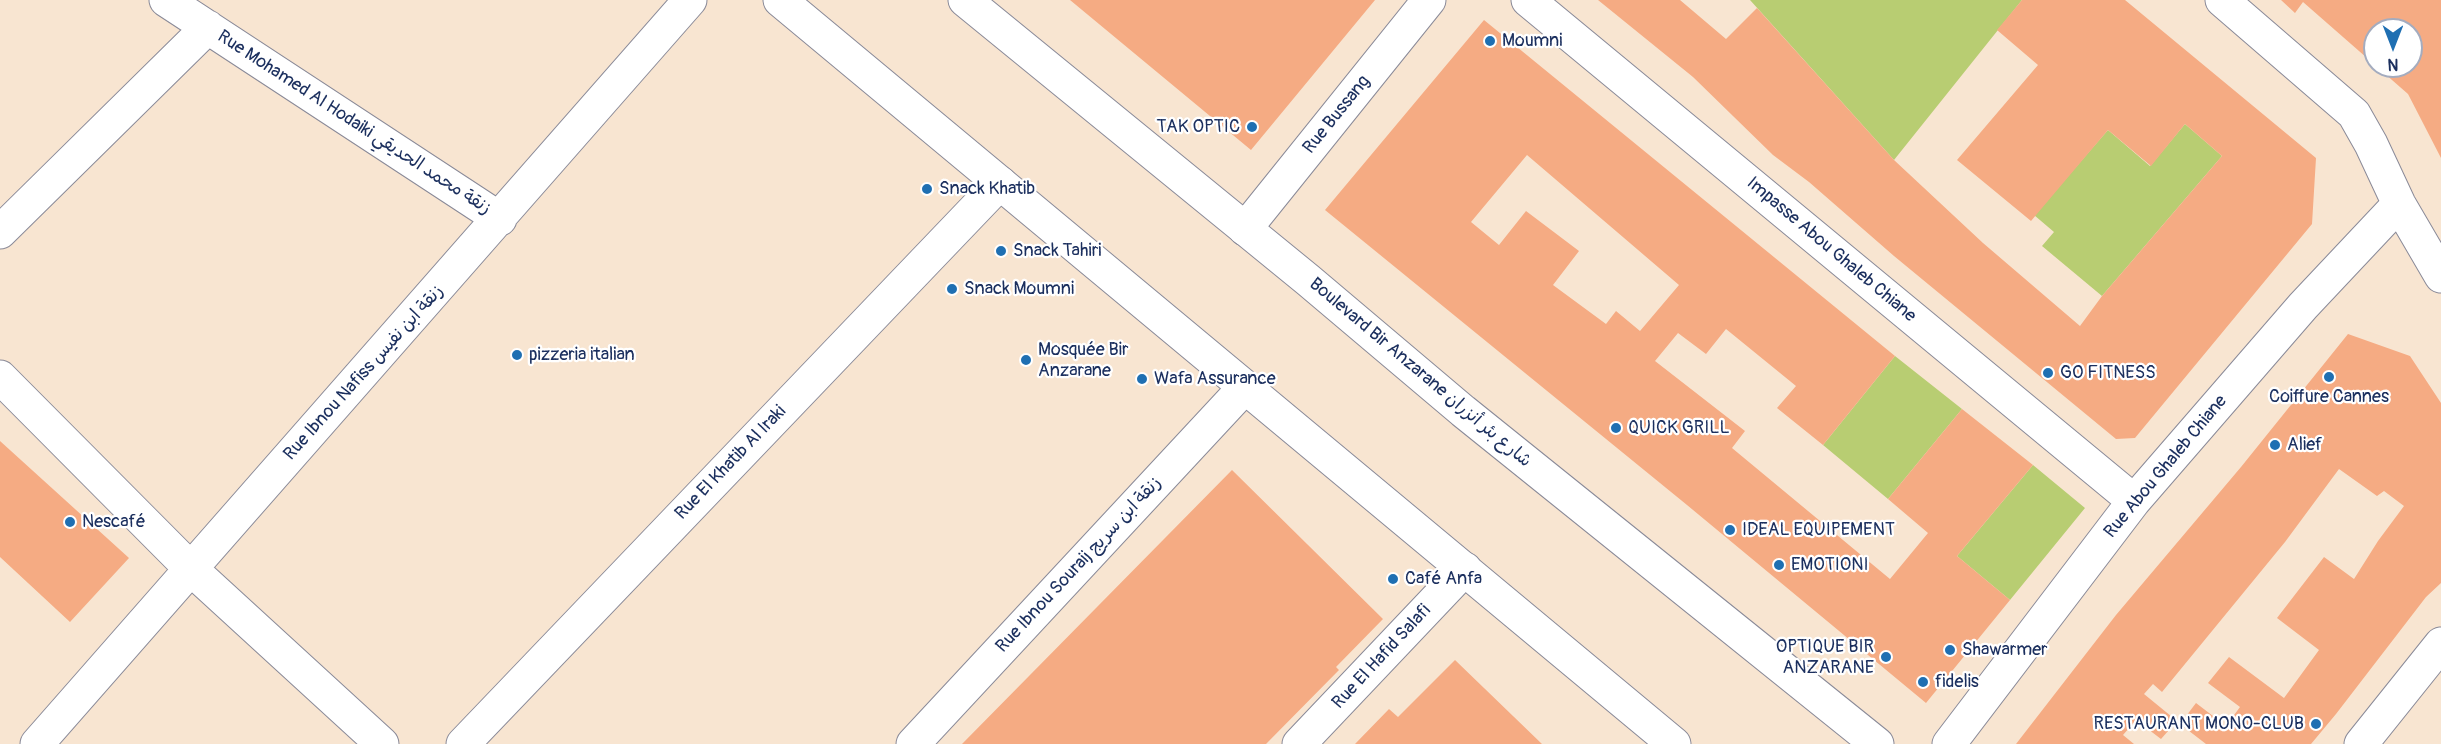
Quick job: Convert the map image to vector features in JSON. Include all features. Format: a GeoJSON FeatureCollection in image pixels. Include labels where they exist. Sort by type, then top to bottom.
{"type":"FeatureCollection","features":[{"type":"Feature","properties":{"kind":"street","name":"Rue Mohamed Al Hodaiki زنقة محمد الحديقي"},"geometry":{"type":"LineString","coordinates":[[166,0],[500,219]]}},
{"type":"Feature","properties":{"kind":"street","name":"Rue Ibnou Nafiss زنقة ابن نفيس"},"geometry":{"type":"LineString","coordinates":[[37,744],[690,0]]}},
{"type":"Feature","properties":{"kind":"street"},"geometry":{"type":"LineString","coordinates":[[780,0],[1674,744]]}},
{"type":"Feature","properties":{"kind":"street","name":"Boulevard Bir Anzarane شارع بئر أنزران"},"geometry":{"type":"LineString","coordinates":[[965,0],[1472,418],[1877,744]]}},
{"type":"Feature","properties":{"kind":"street","name":"Rue Bussang"},"geometry":{"type":"LineString","coordinates":[[1245,229],[1429,0]]}},
{"type":"Feature","properties":{"kind":"street","name":"Impasse Abou Ghaleb Chiane"},"geometry":{"type":"LineString","coordinates":[[1528,0],[2134,501]]}},
{"type":"Feature","properties":{"kind":"street"},"geometry":{"type":"LineString","coordinates":[[2222,0],[2354,114],[2399,204],[2441,276]]}},
{"type":"Feature","properties":{"kind":"street","name":"Rue Mohamed Al Hodaiki زنقة محمد الحديقي"},"geometry":{"type":"LineString","coordinates":[[0,232],[208,27]]}},
{"type":"Feature","properties":{"kind":"street","name":"Rue El Khatib Al Iraki"},"geometry":{"type":"LineString","coordinates":[[463,744],[1000,183]]}},
{"type":"Feature","properties":{"kind":"street","name":"Rue Abou Ghaleb Chiane"},"geometry":{"type":"LineString","coordinates":[[1949,744],[2134,501],[2303,306],[2399,204]]}},
{"type":"Feature","properties":{"kind":"street"},"geometry":{"type":"LineString","coordinates":[[0,377],[190,568],[382,744]]}},
{"type":"Feature","properties":{"kind":"street","name":"Rue Ibnou Souraij زنقة ابن سريج"},"geometry":{"type":"LineString","coordinates":[[913,744],[1245,387]]}},
{"type":"Feature","properties":{"kind":"street","name":"Rue El Hafid Salafi"},"geometry":{"type":"LineString","coordinates":[[1299,744],[1465,569]]}},
{"type":"Feature","properties":{"kind":"street"},"geometry":{"type":"LineString","coordinates":[[2361,744],[2441,644]]}},
{"type":"Feature","properties":{"kind":"green space"},"geometry":{"type":"Polygon","coordinates":[[[1750,0],[2022,0],[1894,160],[1750,0]]]}},
{"type":"Feature","properties":{"kind":"green space"},"geometry":{"type":"Polygon","coordinates":[[[2185,124],[2222,156],[2102,296],[2042,246],[2054,232],[2034,215],[2108,130],[2150,166],[2185,124]]]}},
{"type":"Feature","properties":{"kind":"green space"},"geometry":{"type":"Polygon","coordinates":[[[1895,356],[1962,409],[1888,499],[1823,445],[1895,356]]]}},
{"type":"Feature","properties":{"kind":"green space"},"geometry":{"type":"Polygon","coordinates":[[[2033,465],[2085,508],[2010,600],[1957,556],[2033,465]]]}},
{"type":"Feature","properties":{"kind":"building"},"geometry":{"type":"Polygon","coordinates":[[[1070,0],[1375,0],[1251,150],[1070,0]]]}},
{"type":"Feature","properties":{"kind":"building"},"geometry":{"type":"Polygon","coordinates":[[[1598,0],[1680,0],[1726,39],[1757,8],[1894,160],[1983,243],[2080,326],[2102,296],[2222,156],[2185,124],[2151,166],[2108,130],[2031,221],[1957,160],[2038,65],[1997,30],[2022,0],[2125,0],[2316,158],[2312,224],[2135,438],[2116,439],[1894,256],[1809,182],[1773,155],[1693,77],[1598,0]]]}},
{"type":"Feature","properties":{"kind":"building"},"geometry":{"type":"Polygon","coordinates":[[[2281,0],[2441,0],[2441,158],[2408,94],[2390,78],[2423,78],[2423,18],[2363,18],[2363,54],[2303,2],[2295,13],[2281,0]]]}},
{"type":"Feature","properties":{"kind":"building"},"geometry":{"type":"Polygon","coordinates":[[[1484,20],[1895,356],[1823,445],[1777,408],[1796,386],[1726,329],[1706,354],[1678,333],[1655,361],[1745,431],[1732,448],[1890,579],[1928,533],[1888,499],[1962,409],[2033,465],[1957,556],[2010,600],[1926,703],[1325,210],[1484,20]],[[1527,155],[1471,222],[1499,245],[1526,211],[1579,251],[1553,285],[1606,324],[1616,311],[1640,331],[1679,285],[1527,155]]]}},
{"type":"Feature","properties":{"kind":"building"},"geometry":{"type":"Polygon","coordinates":[[[2348,334],[2410,356],[2441,403],[2441,583],[2426,597],[2336,714],[2311,744],[2206,744],[2180,724],[2196,703],[2226,726],[2240,707],[2208,683],[2229,657],[2284,698],[2319,650],[2277,618],[2324,557],[2354,579],[2404,506],[2384,491],[2377,496],[2339,469],[2285,542],[2162,692],[2153,684],[2144,694],[2177,721],[2161,739],[2136,720],[2123,735],[2134,744],[2016,744],[2116,615],[2241,467],[2348,334]]]}},
{"type":"Feature","properties":{"kind":"building"},"geometry":{"type":"Polygon","coordinates":[[[0,441],[129,558],[70,622],[0,557],[0,441]]]}},
{"type":"Feature","properties":{"kind":"building"},"geometry":{"type":"Polygon","coordinates":[[[1232,470],[1383,619],[1336,667],[1339,670],[1266,744],[962,744],[1232,470]]]}},
{"type":"Feature","properties":{"kind":"building"},"geometry":{"type":"Polygon","coordinates":[[[1455,660],[1542,744],[1355,744],[1389,709],[1398,717],[1455,660]]]}},
{"type":"Feature","properties":{"kind":"place","name":"Moumni"},"geometry":{"type":"Point","coordinates":[1490,41]}},
{"type":"Feature","properties":{"kind":"place","name":"TAK OPTIC"},"geometry":{"type":"Point","coordinates":[1252,127]}},
{"type":"Feature","properties":{"kind":"place","name":"Snack Khatib"},"geometry":{"type":"Point","coordinates":[927,189]}},
{"type":"Feature","properties":{"kind":"place","name":"Snack Tahiri"},"geometry":{"type":"Point","coordinates":[1001,251]}},
{"type":"Feature","properties":{"kind":"place","name":"Snack Moumni"},"geometry":{"type":"Point","coordinates":[952,289]}},
{"type":"Feature","properties":{"kind":"place","name":"pizzeria italian"},"geometry":{"type":"Point","coordinates":[517,355]}},
{"type":"Feature","properties":{"kind":"place","name":"Mosquée Bir Anzarane"},"geometry":{"type":"Point","coordinates":[1026,360]}},
{"type":"Feature","properties":{"kind":"place","name":"GO FITNESS"},"geometry":{"type":"Point","coordinates":[2048,373]}},
{"type":"Feature","properties":{"kind":"place","name":"Coiffure Cannes"},"geometry":{"type":"Point","coordinates":[2329,377]}},
{"type":"Feature","properties":{"kind":"place","name":"Wafa Assurance"},"geometry":{"type":"Point","coordinates":[1142,379]}},
{"type":"Feature","properties":{"kind":"place","name":"QUICK GRILL"},"geometry":{"type":"Point","coordinates":[1616,428]}},
{"type":"Feature","properties":{"kind":"place","name":"Alief"},"geometry":{"type":"Point","coordinates":[2275,445]}},
{"type":"Feature","properties":{"kind":"place","name":"Nescafé"},"geometry":{"type":"Point","coordinates":[70,522]}},
{"type":"Feature","properties":{"kind":"place","name":"IDEAL EQUIPEMENT"},"geometry":{"type":"Point","coordinates":[1730,530]}},
{"type":"Feature","properties":{"kind":"place","name":"EMOTIONI"},"geometry":{"type":"Point","coordinates":[1779,565]}},
{"type":"Feature","properties":{"kind":"place","name":"Café Anfa"},"geometry":{"type":"Point","coordinates":[1393,579]}},
{"type":"Feature","properties":{"kind":"place","name":"Shawarmer"},"geometry":{"type":"Point","coordinates":[1950,650]}},
{"type":"Feature","properties":{"kind":"place","name":"OPTIQUE BIR ANZARANE"},"geometry":{"type":"Point","coordinates":[1886,657]}},
{"type":"Feature","properties":{"kind":"place","name":"fidelis"},"geometry":{"type":"Point","coordinates":[1923,682]}},
{"type":"Feature","properties":{"kind":"place","name":"RESTAURANT MONO-CLUB"},"geometry":{"type":"Point","coordinates":[2316,724]}}]}
